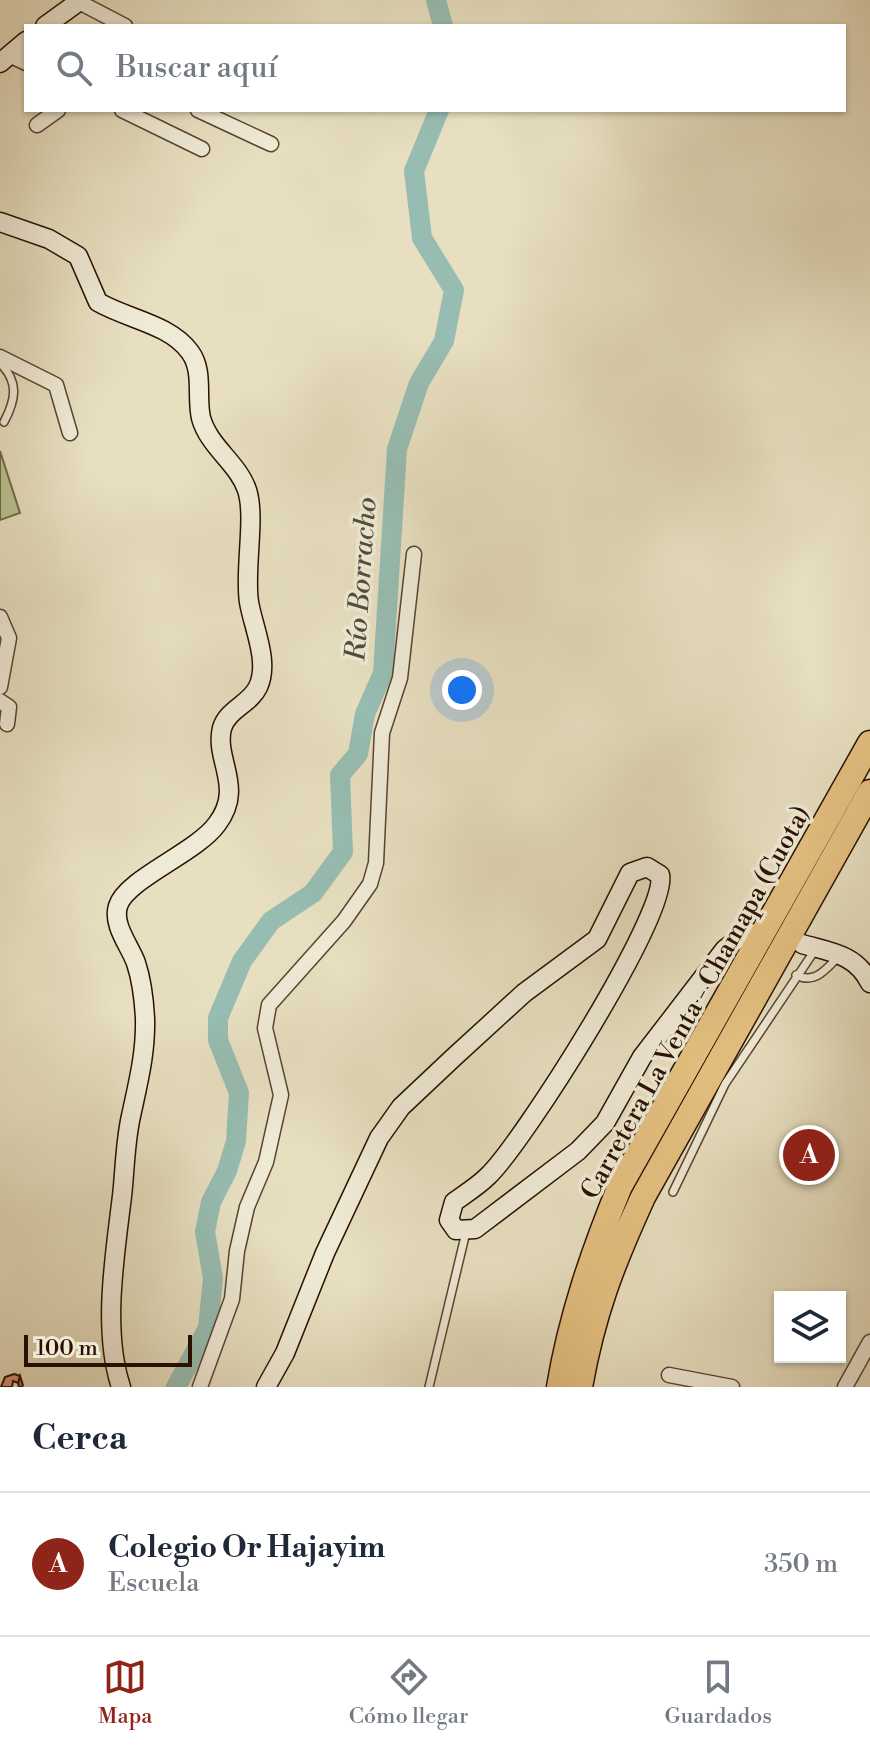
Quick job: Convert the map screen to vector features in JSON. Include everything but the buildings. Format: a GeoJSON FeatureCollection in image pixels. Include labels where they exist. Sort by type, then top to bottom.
{"type":"FeatureCollection","features":[{"type":"Feature","properties":{"kind":"highway","name":"Carretera La Venta - Chamapa (Cuota)"},"geometry":{"type":"LineString","coordinates":[[559,1387],[573,1314],[620,1186],[870,743]]}},
{"type":"Feature","properties":{"kind":"highway","name":"Carretera La Venta - Chamapa (Cuota)"},"geometry":{"type":"LineString","coordinates":[[580,1387],[591,1325],[611,1267],[643,1197],[870,792]]}},
{"type":"Feature","properties":{"kind":"main road"},"geometry":{"type":"LineString","coordinates":[[48,24],[80,1]]}},
{"type":"Feature","properties":{"kind":"main road"},"geometry":{"type":"LineString","coordinates":[[12,60],[24,44]]}},
{"type":"Feature","properties":{"kind":"main road"},"geometry":{"type":"LineString","coordinates":[[0,222],[67,247],[86,269],[98,302],[181,342],[197,366],[201,416],[208,435],[240,474],[249,493],[249,601],[261,654],[260,675],[258,688],[228,716],[223,727],[230,783],[228,804],[218,824],[200,841],[173,863],[141,880],[123,895],[117,908],[118,922],[140,977],[145,1018],[144,1051],[129,1130],[113,1267],[112,1305],[120,1386]]}},
{"type":"Feature","properties":{"kind":"main road"},"geometry":{"type":"LineString","coordinates":[[266,1387],[285,1353],[325,1253],[379,1138],[401,1107],[524,993],[597,939],[630,873],[638,868],[655,868],[662,883],[660,895],[600,1011],[507,1153],[488,1176],[454,1202],[449,1220],[456,1230],[466,1232],[475,1229],[537,1183],[605,1123],[642,1057],[725,949],[743,935],[758,933]]}},
{"type":"Feature","properties":{"kind":"main road"},"geometry":{"type":"LineString","coordinates":[[809,946],[841,954],[863,967],[870,983]]}},
{"type":"Feature","properties":{"kind":"street"},"geometry":{"type":"LineString","coordinates":[[80,1],[121,24]]}},
{"type":"Feature","properties":{"kind":"street"},"geometry":{"type":"LineString","coordinates":[[37,125],[55,112]]}},
{"type":"Feature","properties":{"kind":"street"},"geometry":{"type":"LineString","coordinates":[[126,112],[202,149]]}},
{"type":"Feature","properties":{"kind":"street"},"geometry":{"type":"LineString","coordinates":[[202,112],[271,144]]}},
{"type":"Feature","properties":{"kind":"street"},"geometry":{"type":"LineString","coordinates":[[0,360],[56,385],[70,433]]}},
{"type":"Feature","properties":{"kind":"street"},"geometry":{"type":"LineString","coordinates":[[200,1387],[232,1299],[247,1207],[266,1162],[281,1095],[265,1028],[269,1005],[344,921],[370,884],[376,863],[382,733],[400,678],[414,554]]}},
{"type":"Feature","properties":{"kind":"street"},"geometry":{"type":"LineString","coordinates":[[0,617],[9,638],[0,687]]}},
{"type":"Feature","properties":{"kind":"street"},"geometry":{"type":"LineString","coordinates":[[0,701],[9,707],[7,724]]}},
{"type":"Feature","properties":{"kind":"street"},"geometry":{"type":"LineString","coordinates":[[845,1387],[870,1342]]}},
{"type":"Feature","properties":{"kind":"street"},"geometry":{"type":"LineString","coordinates":[[669,1375],[732,1387]]}},
{"type":"Feature","properties":{"kind":"lane"},"geometry":{"type":"LineString","coordinates":[[0,360],[11,374],[15,386],[4,422]]}},
{"type":"Feature","properties":{"kind":"lane"},"geometry":{"type":"LineString","coordinates":[[673,1192],[725,1084],[796,975],[809,946]]}},
{"type":"Feature","properties":{"kind":"lane"},"geometry":{"type":"LineString","coordinates":[[796,975],[806,981],[813,979],[841,954]]}},
{"type":"Feature","properties":{"kind":"lane"},"geometry":{"type":"LineString","coordinates":[[429,1387],[466,1232]]}},
{"type":"Feature","properties":{"kind":"green space"},"geometry":{"type":"Polygon","coordinates":[[[0,451],[20,513],[0,520],[0,451]]]}},
{"type":"Feature","properties":{"kind":"waterway","name":"Río Borracho"},"geometry":{"type":"LineString","coordinates":[[436,0],[442,24]]}},
{"type":"Feature","properties":{"kind":"waterway","name":"Río Borracho"},"geometry":{"type":"LineString","coordinates":[[176,1387],[208,1328],[213,1278],[205,1232],[211,1202],[227,1171],[236,1141],[239,1093],[218,1040],[218,1018],[242,961],[271,921],[313,893],[343,852],[340,775],[358,754],[365,714],[383,673],[397,449],[419,383],[444,341],[454,290],[422,238],[414,171],[438,112]]}},
{"type":"Feature","properties":{"kind":"place","name":"Colegio Or Hajayim"},"geometry":{"type":"Point","coordinates":[809,1155]}}]}
